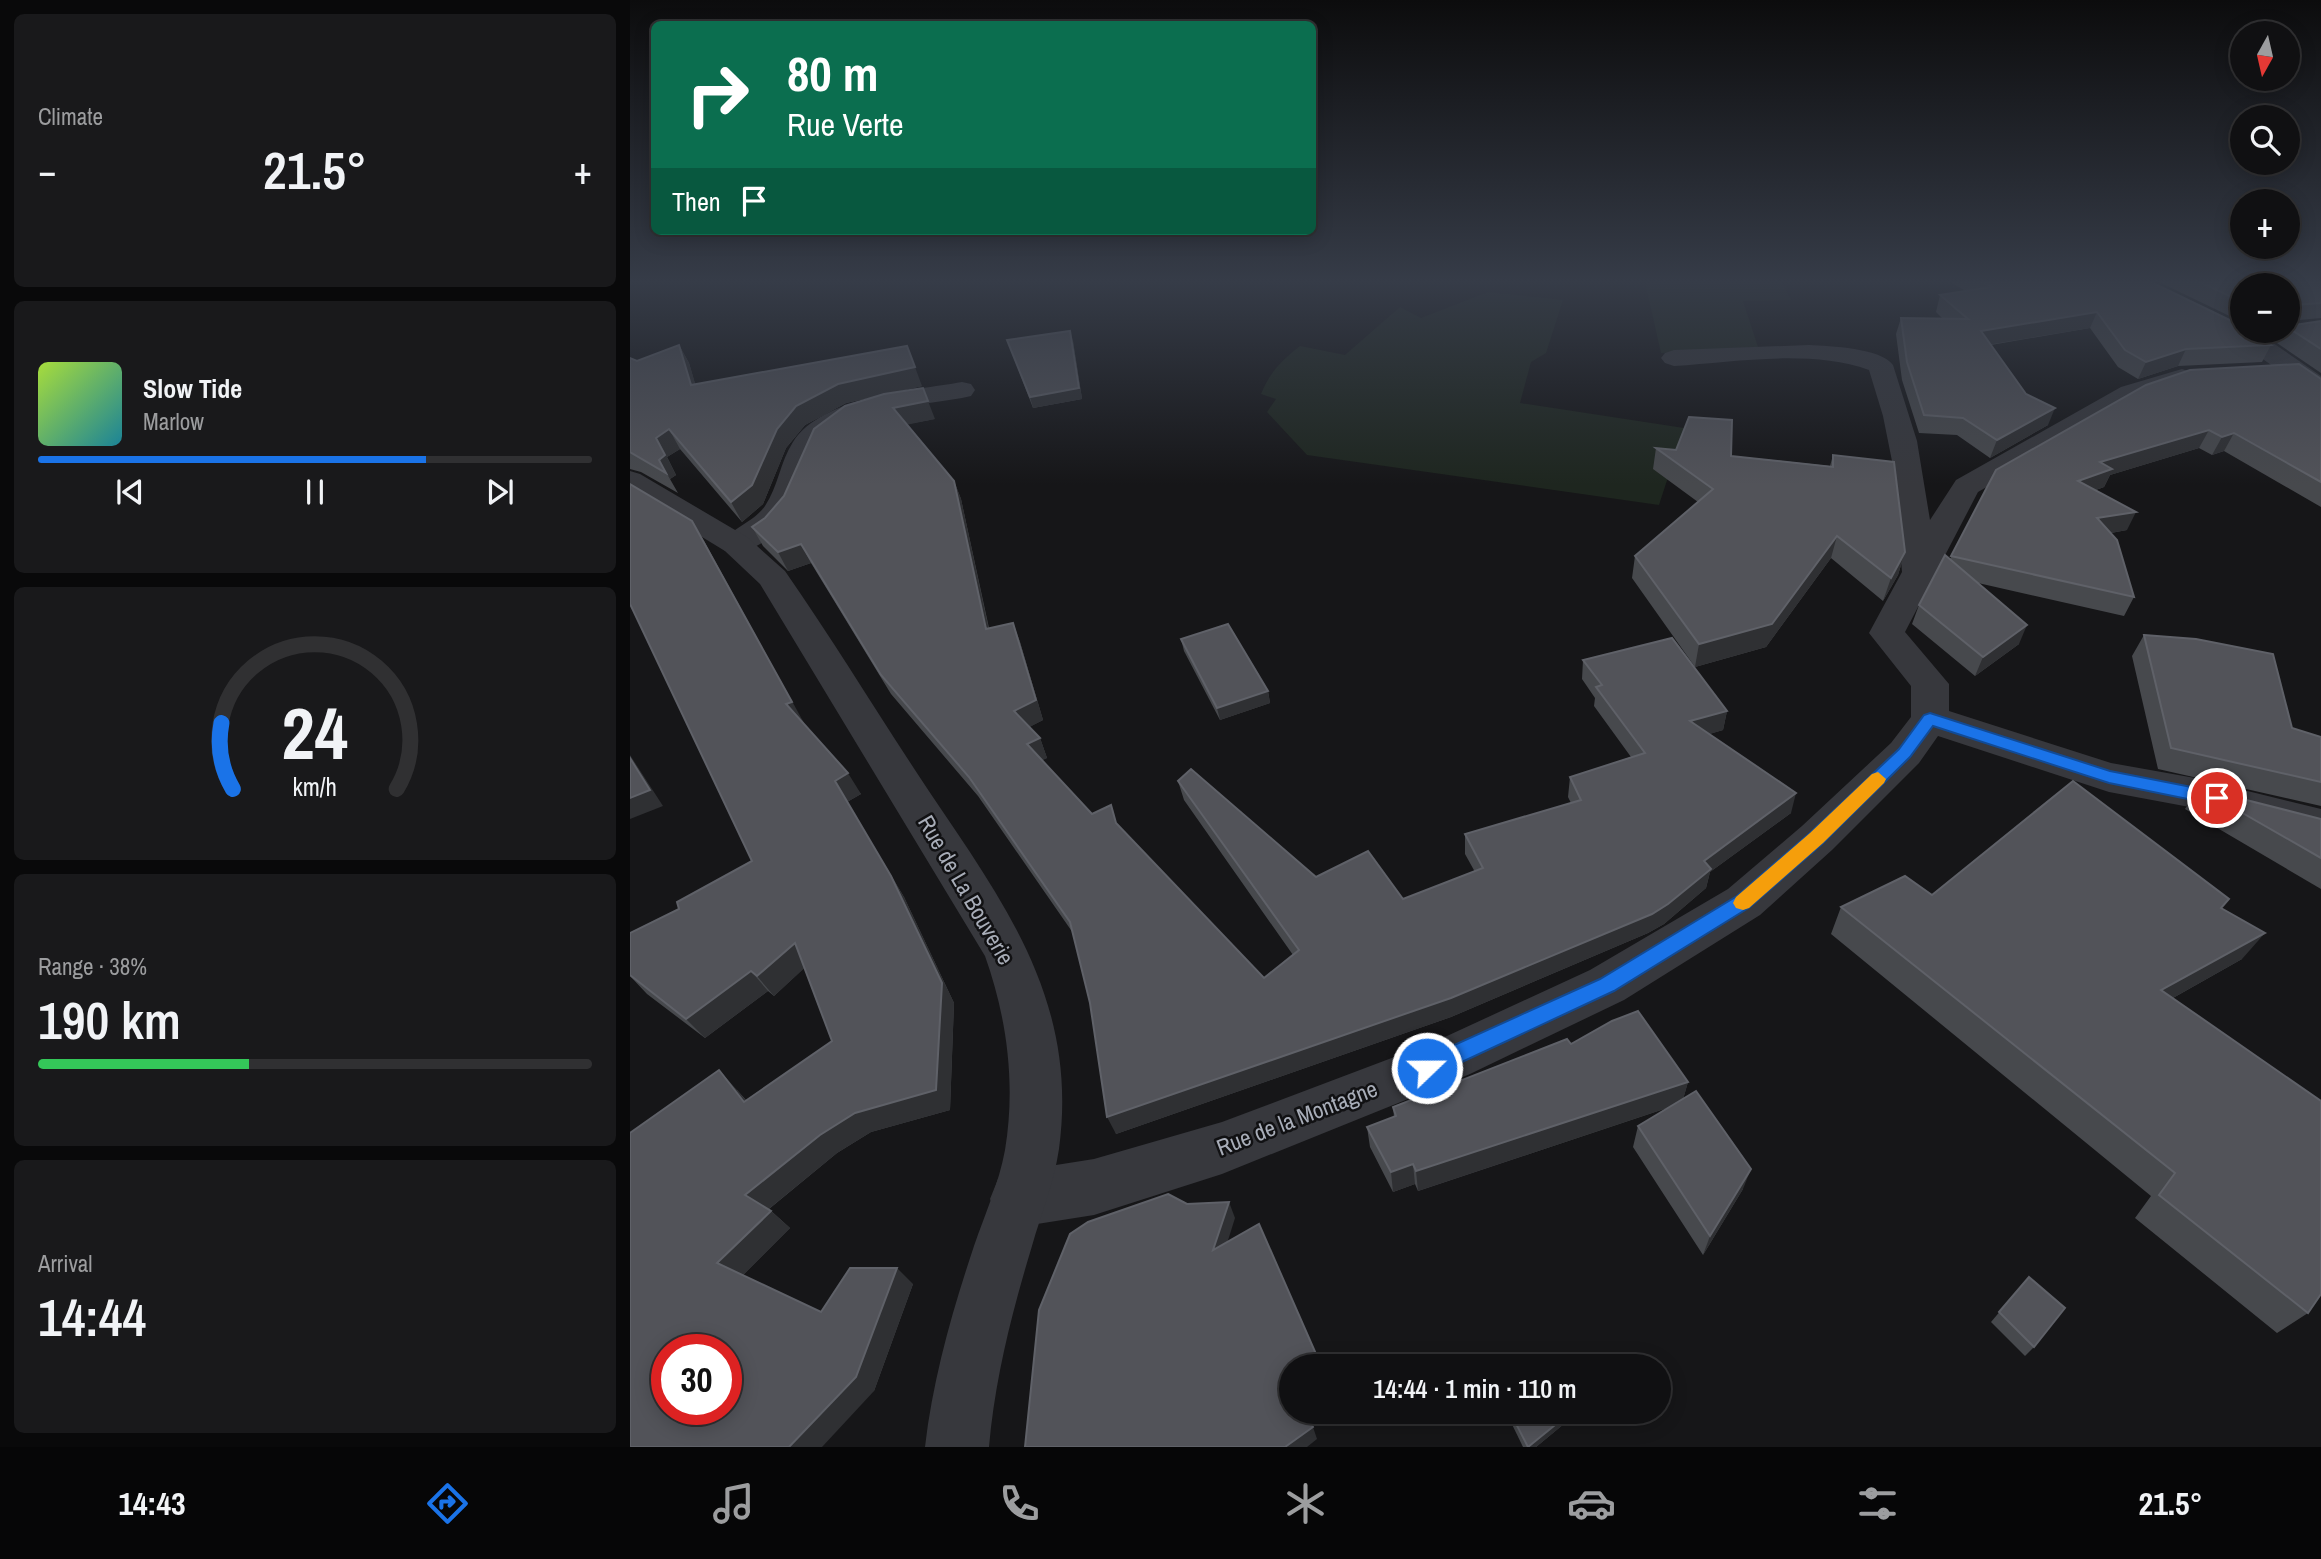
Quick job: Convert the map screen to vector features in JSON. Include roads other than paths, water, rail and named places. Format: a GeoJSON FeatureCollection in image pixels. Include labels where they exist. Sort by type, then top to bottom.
{"type":"FeatureCollection","features":[{"type":"Feature","properties":{"kind":"street"},"geometry":{"type":"LineString","coordinates":[[2266,350],[2321,388]]}},
{"type":"Feature","properties":{"kind":"street"},"geometry":{"type":"LineString","coordinates":[[1675,358],[1843,354],[1865,357],[1880,365],[1909,463],[1915,499],[1918,573]]}},
{"type":"Feature","properties":{"kind":"street"},"geometry":{"type":"LineString","coordinates":[[2256,372],[2295,370]]}},
{"type":"Feature","properties":{"kind":"street"},"geometry":{"type":"LineString","coordinates":[[2204,375],[2178,377],[2130,393],[1967,486],[1887,633],[1930,684],[1930,719],[2109,777],[2195,793],[2321,825]]}},
{"type":"Feature","properties":{"kind":"street"},"geometry":{"type":"LineString","coordinates":[[736,544],[764,527],[780,510],[806,444],[823,427],[854,412],[962,390]]}},
{"type":"Feature","properties":{"kind":"street","name":"Rue de La Bouverie"},"geometry":{"type":"LineString","coordinates":[[630,480],[736,544],[773,578],[1007,952],[1028,1020],[1035,1083],[1032,1151],[978,1330],[965,1384],[957,1447]]}},
{"type":"Feature","properties":{"kind":"street","name":"Rue de la Montagne"},"geometry":{"type":"LineString","coordinates":[[1018,1199],[1094,1187],[1222,1148],[1452,1058],[1607,985],[1744,902],[1817,838],[1905,753],[1930,719]]}}]}
